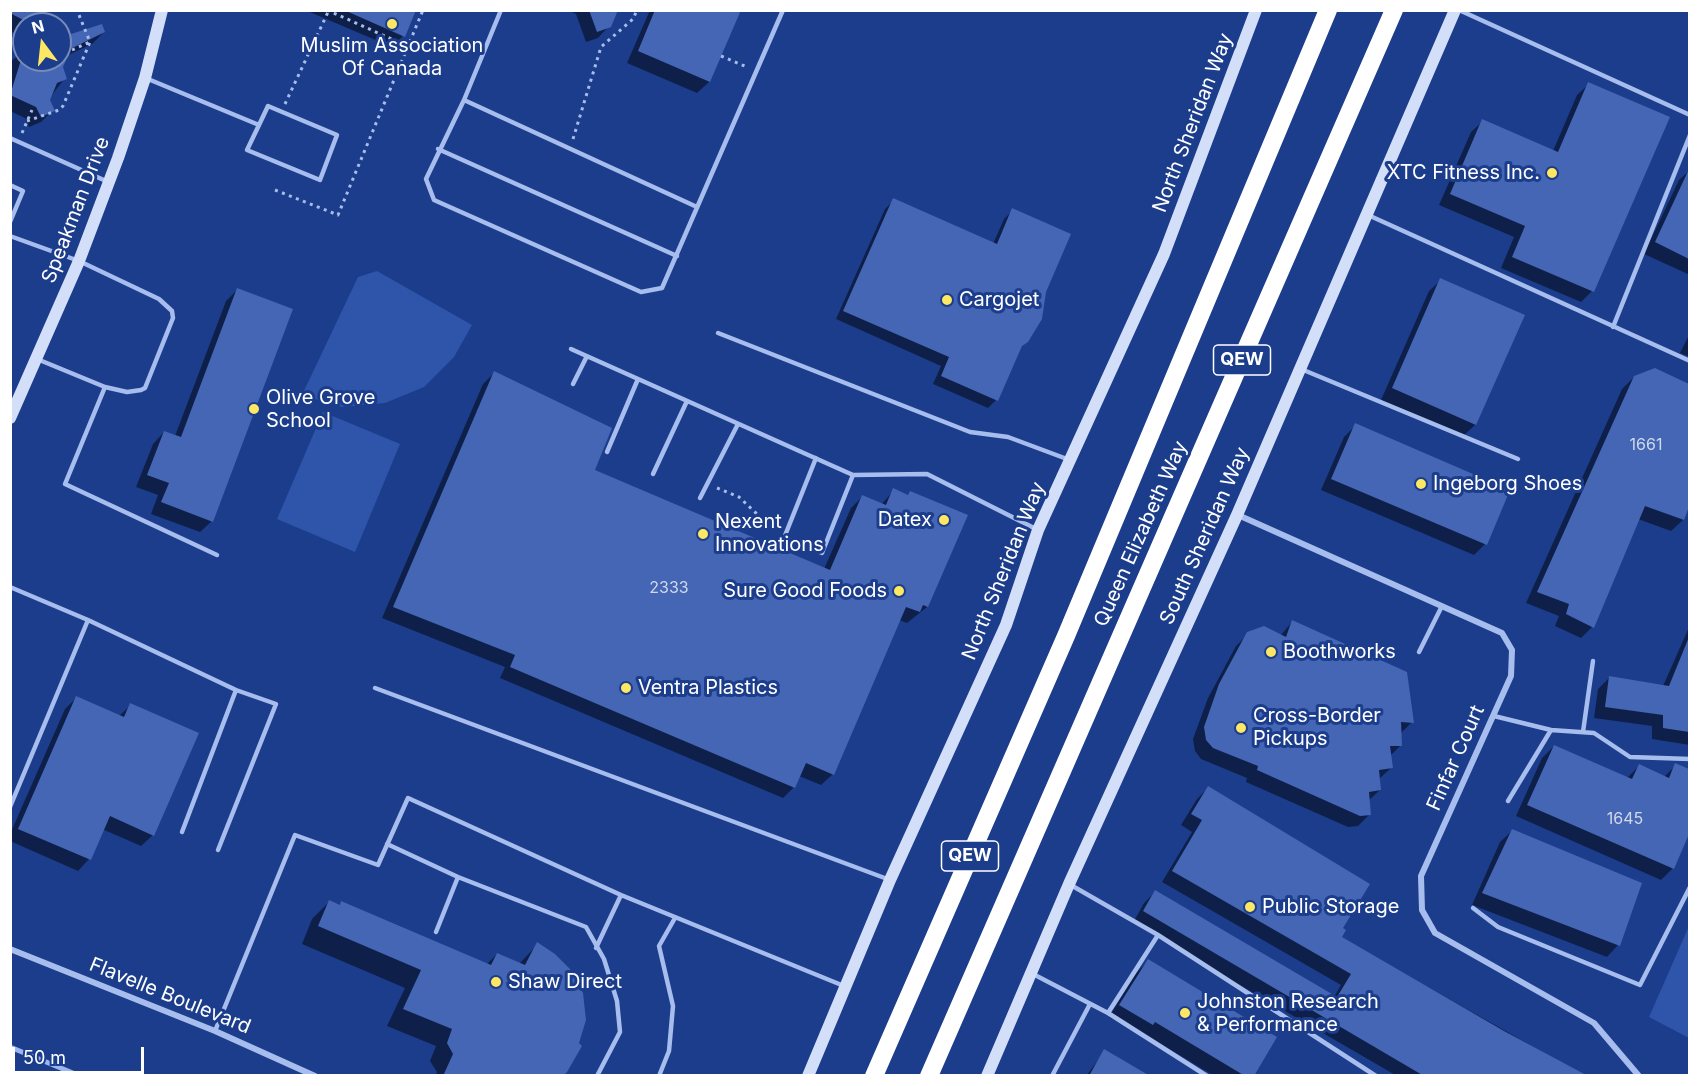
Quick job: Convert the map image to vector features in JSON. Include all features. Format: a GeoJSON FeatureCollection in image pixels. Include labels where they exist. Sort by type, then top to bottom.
{"type":"FeatureCollection","features":[{"type":"Feature","properties":{"kind":"highway","name":"Queen Elizabeth Way"},"geometry":{"type":"LineString","coordinates":[[874,1076],[1066,636],[1328,10]]}},
{"type":"Feature","properties":{"kind":"highway","name":"Queen Elizabeth Way"},"geometry":{"type":"LineString","coordinates":[[929,1076],[1394,10]]}},
{"type":"Feature","properties":{"kind":"street","name":"Speakman Drive"},"geometry":{"type":"LineString","coordinates":[[10,418],[15,398],[37,359],[79,261],[109,182],[145,78],[162,10]]}},
{"type":"Feature","properties":{"kind":"street","name":"North Sheridan Way"},"geometry":{"type":"LineString","coordinates":[[808,1076],[890,880],[1006,625],[1038,530],[1072,461],[1164,254],[1256,10]]}},
{"type":"Feature","properties":{"kind":"street","name":"South Sheridan Way"},"geometry":{"type":"LineString","coordinates":[[987,1076],[1069,884],[1237,515],[1365,214],[1457,10]]}},
{"type":"Feature","properties":{"kind":"street","name":"Finfar Court"},"geometry":{"type":"LineString","coordinates":[[1237,515],[1502,633],[1512,650],[1511,676],[1421,876],[1422,910],[1435,933],[1594,1023],[1639,1076]]}},
{"type":"Feature","properties":{"kind":"street","name":"Flavelle Boulevard"},"geometry":{"type":"LineString","coordinates":[[10,949],[215,1031],[315,1076]]}},
{"type":"Feature","properties":{"kind":"lane"},"geometry":{"type":"LineString","coordinates":[[501,10],[464,100],[438,149],[426,179],[434,200],[640,292],[662,288],[783,10]]}},
{"type":"Feature","properties":{"kind":"lane"},"geometry":{"type":"LineString","coordinates":[[1457,10],[1689,115]]}},
{"type":"Feature","properties":{"kind":"lane"},"geometry":{"type":"LineString","coordinates":[[145,78],[259,125]]}},
{"type":"Feature","properties":{"kind":"lane"},"geometry":{"type":"LineString","coordinates":[[464,100],[697,207]]}},
{"type":"Feature","properties":{"kind":"lane"},"geometry":{"type":"LineString","coordinates":[[268,106],[337,135],[320,180],[247,150],[259,125],[268,106]]}},
{"type":"Feature","properties":{"kind":"lane"},"geometry":{"type":"LineString","coordinates":[[1613,327],[1689,135]]}},
{"type":"Feature","properties":{"kind":"lane"},"geometry":{"type":"LineString","coordinates":[[10,138],[109,182]]}},
{"type":"Feature","properties":{"kind":"lane"},"geometry":{"type":"LineString","coordinates":[[438,149],[677,256]]}},
{"type":"Feature","properties":{"kind":"lane"},"geometry":{"type":"LineString","coordinates":[[10,185],[23,191],[10,222]]}},
{"type":"Feature","properties":{"kind":"lane"},"geometry":{"type":"LineString","coordinates":[[1365,214],[1689,362]]}},
{"type":"Feature","properties":{"kind":"lane"},"geometry":{"type":"LineString","coordinates":[[10,236],[79,261],[159,298],[172,311],[173,318],[145,388],[128,392],[105,387],[37,359]]}},
{"type":"Feature","properties":{"kind":"lane"},"geometry":{"type":"LineString","coordinates":[[718,333],[970,432],[1008,437],[1072,461]]}},
{"type":"Feature","properties":{"kind":"lane"},"geometry":{"type":"LineString","coordinates":[[571,349],[853,475],[927,474],[1038,530]]}},
{"type":"Feature","properties":{"kind":"lane"},"geometry":{"type":"LineString","coordinates":[[573,384],[587,356]]}},
{"type":"Feature","properties":{"kind":"lane"},"geometry":{"type":"LineString","coordinates":[[1301,369],[1518,459]]}},
{"type":"Feature","properties":{"kind":"lane"},"geometry":{"type":"LineString","coordinates":[[607,452],[638,379]]}},
{"type":"Feature","properties":{"kind":"lane"},"geometry":{"type":"LineString","coordinates":[[105,387],[65,484],[217,555]]}},
{"type":"Feature","properties":{"kind":"lane"},"geometry":{"type":"LineString","coordinates":[[653,474],[687,401]]}},
{"type":"Feature","properties":{"kind":"lane"},"geometry":{"type":"LineString","coordinates":[[700,498],[738,424]]}},
{"type":"Feature","properties":{"kind":"lane"},"geometry":{"type":"LineString","coordinates":[[816,458],[784,538],[822,553],[853,475]]}},
{"type":"Feature","properties":{"kind":"lane"},"geometry":{"type":"LineString","coordinates":[[10,587],[88,620],[236,690],[276,704],[218,850]]}},
{"type":"Feature","properties":{"kind":"lane"},"geometry":{"type":"LineString","coordinates":[[1419,652],[1442,606]]}},
{"type":"Feature","properties":{"kind":"lane"},"geometry":{"type":"LineString","coordinates":[[10,807],[88,620]]}},
{"type":"Feature","properties":{"kind":"lane"},"geometry":{"type":"LineString","coordinates":[[1583,732],[1593,662]]}},
{"type":"Feature","properties":{"kind":"lane"},"geometry":{"type":"LineString","coordinates":[[375,688],[890,880]]}},
{"type":"Feature","properties":{"kind":"lane"},"geometry":{"type":"LineString","coordinates":[[182,832],[236,690]]}},
{"type":"Feature","properties":{"kind":"lane"},"geometry":{"type":"LineString","coordinates":[[1494,716],[1551,730],[1593,733],[1630,757],[1689,759]]}},
{"type":"Feature","properties":{"kind":"lane"},"geometry":{"type":"LineString","coordinates":[[1508,801],[1551,730]]}},
{"type":"Feature","properties":{"kind":"lane"},"geometry":{"type":"LineString","coordinates":[[215,1031],[295,835],[378,865],[408,798],[621,895],[844,986]]}},
{"type":"Feature","properties":{"kind":"lane"},"geometry":{"type":"LineString","coordinates":[[387,844],[458,878],[586,927],[604,959],[617,1001],[620,1032],[597,1076]]}},
{"type":"Feature","properties":{"kind":"lane"},"geometry":{"type":"LineString","coordinates":[[436,932],[458,878]]}},
{"type":"Feature","properties":{"kind":"lane"},"geometry":{"type":"LineString","coordinates":[[1069,884],[1158,935],[1376,1076]]}},
{"type":"Feature","properties":{"kind":"lane"},"geometry":{"type":"LineString","coordinates":[[1473,908],[1498,927],[1640,985],[1689,887]]}},
{"type":"Feature","properties":{"kind":"lane"},"geometry":{"type":"LineString","coordinates":[[596,948],[621,895]]}},
{"type":"Feature","properties":{"kind":"lane"},"geometry":{"type":"LineString","coordinates":[[659,1076],[669,1051],[673,1006],[659,946],[675,918]]}},
{"type":"Feature","properties":{"kind":"lane"},"geometry":{"type":"LineString","coordinates":[[1108,1012],[1158,935]]}},
{"type":"Feature","properties":{"kind":"lane"},"geometry":{"type":"LineString","coordinates":[[1031,973],[1108,1012],[1207,1076]]}},
{"type":"Feature","properties":{"kind":"lane"},"geometry":{"type":"LineString","coordinates":[[1052,1076],[1090,1004]]}},
{"type":"Feature","properties":{"kind":"path"},"geometry":{"type":"LineString","coordinates":[[27,121],[59,110],[63,106],[90,42],[77,10]]}},
{"type":"Feature","properties":{"kind":"path"},"geometry":{"type":"LineString","coordinates":[[275,190],[338,215],[378,125],[380,111],[423,10]]}},
{"type":"Feature","properties":{"kind":"path"},"geometry":{"type":"LineString","coordinates":[[570,149],[601,47],[633,19],[637,10]]}},
{"type":"Feature","properties":{"kind":"path"},"geometry":{"type":"LineString","coordinates":[[281,112],[328,11],[408,46]]}},
{"type":"Feature","properties":{"kind":"path"},"geometry":{"type":"LineString","coordinates":[[72,50],[90,42]]}},
{"type":"Feature","properties":{"kind":"path"},"geometry":{"type":"LineString","coordinates":[[721,56],[757,71]]}},
{"type":"Feature","properties":{"kind":"path"},"geometry":{"type":"LineString","coordinates":[[18,141],[32,110]]}},
{"type":"Feature","properties":{"kind":"path"},"geometry":{"type":"LineString","coordinates":[[708,483],[739,497],[761,520],[784,538]]}},
{"type":"Feature","properties":{"kind":"shaded area"},"geometry":{"type":"Polygon","coordinates":[[[377,271],[472,325],[454,357],[424,387],[385,403],[342,407],[302,395],[358,277],[377,271]]]}},
{"type":"Feature","properties":{"kind":"shaded area"},"geometry":{"type":"Polygon","coordinates":[[[323,412],[400,444],[355,552],[277,519],[323,412]]]}},
{"type":"Feature","properties":{"kind":"shaded area"},"geometry":{"type":"Polygon","coordinates":[[[1689,926],[1689,1038],[1649,1017],[1689,926]]]}},
{"type":"Feature","properties":{"kind":"building"},"geometry":{"type":"Polygon","coordinates":[[[10,10],[48,10],[47,12],[10,13],[10,10]]]}},
{"type":"Feature","properties":{"kind":"building","name":"Muslim Association Of Canada"},"geometry":{"type":"Polygon","coordinates":[[[344,10],[416,10],[405,37],[344,10]]]}},
{"type":"Feature","properties":{"kind":"building"},"geometry":{"type":"Polygon","coordinates":[[[589,10],[618,10],[611,27],[597,32],[589,10]]]}},
{"type":"Feature","properties":{"kind":"building"},"geometry":{"type":"Polygon","coordinates":[[[655,10],[741,10],[710,82],[638,51],[655,10]]]}},
{"type":"Feature","properties":{"kind":"building"},"geometry":{"type":"Polygon","coordinates":[[[102,24],[105,32],[72,48],[72,34],[102,24]]]}},
{"type":"Feature","properties":{"kind":"building"},"geometry":{"type":"Polygon","coordinates":[[[17,72],[65,72],[67,79],[57,83],[50,100],[55,111],[41,117],[36,107],[10,95],[17,72]]]}},
{"type":"Feature","properties":{"kind":"building","name":"XTC Fitness Inc."},"geometry":{"type":"Polygon","coordinates":[[[1588,82],[1670,117],[1594,292],[1512,257],[1525,226],[1450,194],[1482,119],[1558,152],[1588,82]]]}},
{"type":"Feature","properties":{"kind":"building"},"geometry":{"type":"Polygon","coordinates":[[[1689,169],[1689,259],[1655,242],[1689,169]]]}},
{"type":"Feature","properties":{"kind":"building","name":"Cargojet"},"geometry":{"type":"Polygon","coordinates":[[[893,198],[997,244],[1012,208],[1071,234],[1046,292],[1042,319],[1028,342],[1022,346],[998,401],[941,376],[949,357],[843,311],[893,198]]]}},
{"type":"Feature","properties":{"kind":"building"},"geometry":{"type":"Polygon","coordinates":[[[1440,278],[1525,315],[1476,425],[1392,388],[1440,278]]]}},
{"type":"Feature","properties":{"kind":"building"},"geometry":{"type":"Polygon","coordinates":[[[237,288],[293,309],[213,522],[161,502],[169,483],[147,475],[164,431],[181,437],[237,288]]]}},
{"type":"Feature","properties":{"kind":"building"},"geometry":{"type":"Polygon","coordinates":[[[1655,368],[1689,384],[1689,507],[1684,520],[1645,506],[1594,628],[1566,614],[1569,604],[1537,592],[1634,376],[1655,368]]]}},
{"type":"Feature","properties":{"kind":"building"},"geometry":{"type":"Polygon","coordinates":[[[494,371],[612,428],[595,470],[830,570],[862,495],[886,505],[893,488],[908,495],[910,491],[968,515],[928,607],[923,605],[920,612],[906,607],[834,775],[806,763],[795,788],[510,667],[515,655],[393,607],[494,371]]]}},
{"type":"Feature","properties":{"kind":"building","name":"Ingeborg Shoes"},"geometry":{"type":"Polygon","coordinates":[[[1355,423],[1510,490],[1487,545],[1331,479],[1355,423]]]}},
{"type":"Feature","properties":{"kind":"building"},"geometry":{"type":"Polygon","coordinates":[[[1292,620],[1407,672],[1414,723],[1401,722],[1402,746],[1390,746],[1393,768],[1379,770],[1381,790],[1369,792],[1371,815],[1360,816],[1257,770],[1258,766],[1213,748],[1206,740],[1204,727],[1219,684],[1247,632],[1264,626],[1286,637],[1292,620]]]}},
{"type":"Feature","properties":{"kind":"building"},"geometry":{"type":"Polygon","coordinates":[[[1689,637],[1689,732],[1663,728],[1663,715],[1605,707],[1609,676],[1669,686],[1689,637]]]}},
{"type":"Feature","properties":{"kind":"building"},"geometry":{"type":"Polygon","coordinates":[[[76,696],[124,717],[130,703],[199,733],[154,836],[110,816],[91,860],[18,829],[76,696]]]}},
{"type":"Feature","properties":{"kind":"building"},"geometry":{"type":"Polygon","coordinates":[[[1554,745],[1632,779],[1639,764],[1669,778],[1675,763],[1689,769],[1689,834],[1674,869],[1527,805],[1554,745]]]}},
{"type":"Feature","properties":{"kind":"building"},"geometry":{"type":"Polygon","coordinates":[[[1208,786],[1370,884],[1343,928],[1346,930],[1342,937],[1504,1031],[1588,1076],[1424,1076],[1143,911],[1155,890],[1337,997],[1351,974],[1172,871],[1202,820],[1191,814],[1208,786]]]}},
{"type":"Feature","properties":{"kind":"building"},"geometry":{"type":"Polygon","coordinates":[[[1512,829],[1642,883],[1620,946],[1482,893],[1512,829]]]}},
{"type":"Feature","properties":{"kind":"building","name":"Shaw Direct"},"geometry":{"type":"Polygon","coordinates":[[[329,900],[340,905],[341,901],[491,965],[497,953],[525,965],[537,942],[555,954],[570,969],[583,993],[586,1020],[579,1043],[582,1046],[567,1072],[563,1076],[443,1076],[453,1054],[447,1043],[452,1029],[403,1009],[421,970],[318,926],[329,900]]]}},
{"type":"Feature","properties":{"kind":"building","name":"Johnston Research & Performance"},"geometry":{"type":"Polygon","coordinates":[[[1148,959],[1277,1037],[1254,1076],[1245,1076],[1155,1022],[1153,1025],[1119,1005],[1148,959]]]}},
{"type":"Feature","properties":{"kind":"building"},"geometry":{"type":"Polygon","coordinates":[[[1104,1049],[1150,1076],[1089,1076],[1104,1049]]]}},
{"type":"Feature","properties":{"kind":"waterway"},"geometry":{"type":"LineString","coordinates":[[10,1047],[80,1076]]}},
{"type":"Feature","properties":{"kind":"place","name":"Muslim Association Of Canada"},"geometry":{"type":"Point","coordinates":[392,24]}},
{"type":"Feature","properties":{"kind":"place","name":"XTC Fitness Inc."},"geometry":{"type":"Point","coordinates":[1552,173]}},
{"type":"Feature","properties":{"kind":"place","name":"Cargojet"},"geometry":{"type":"Point","coordinates":[947,300]}},
{"type":"Feature","properties":{"kind":"place","name":"Olive Grove School"},"geometry":{"type":"Point","coordinates":[254,409]}},
{"type":"Feature","properties":{"kind":"place","name":"Ingeborg Shoes"},"geometry":{"type":"Point","coordinates":[1421,484]}},
{"type":"Feature","properties":{"kind":"place","name":"Datex"},"geometry":{"type":"Point","coordinates":[944,520]}},
{"type":"Feature","properties":{"kind":"place","name":"Nexent Innovations"},"geometry":{"type":"Point","coordinates":[703,534]}},
{"type":"Feature","properties":{"kind":"place","name":"Sure Good Foods"},"geometry":{"type":"Point","coordinates":[899,591]}},
{"type":"Feature","properties":{"kind":"place","name":"Boothworks"},"geometry":{"type":"Point","coordinates":[1271,652]}},
{"type":"Feature","properties":{"kind":"place","name":"Ventra Plastics"},"geometry":{"type":"Point","coordinates":[626,688]}},
{"type":"Feature","properties":{"kind":"place","name":"Cross-Border Pickups"},"geometry":{"type":"Point","coordinates":[1241,728]}},
{"type":"Feature","properties":{"kind":"place","name":"Public Storage"},"geometry":{"type":"Point","coordinates":[1250,907]}},
{"type":"Feature","properties":{"kind":"place","name":"Shaw Direct"},"geometry":{"type":"Point","coordinates":[496,982]}},
{"type":"Feature","properties":{"kind":"place","name":"Johnston Research & Performance"},"geometry":{"type":"Point","coordinates":[1185,1013]}}]}
